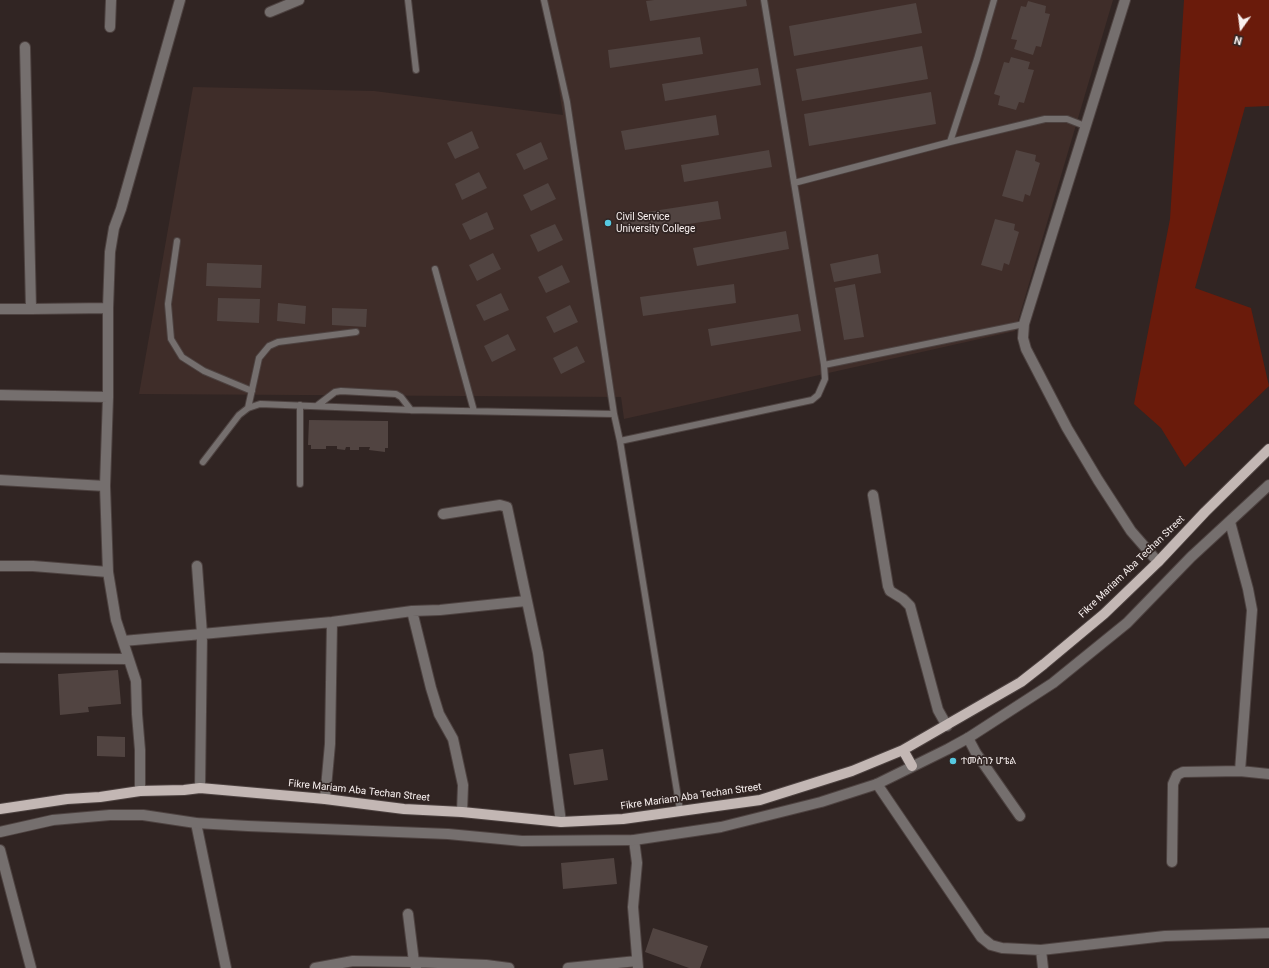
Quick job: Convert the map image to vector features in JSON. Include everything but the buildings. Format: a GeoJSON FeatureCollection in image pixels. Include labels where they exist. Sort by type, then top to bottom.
{"type":"FeatureCollection","features":[{"type":"Feature","properties":{"kind":"main road","name":"Fikre Mariam Aba Techan Street"},"geometry":{"type":"LineString","coordinates":[[0,809],[67,799],[100,797],[140,791],[200,788],[326,799],[404,809],[462,812],[561,822],[623,819],[760,800],[852,771],[902,750],[947,726],[1021,682],[1104,614],[1158,562],[1269,449]]}},
{"type":"Feature","properties":{"kind":"main road"},"geometry":{"type":"LineString","coordinates":[[902,750],[912,766]]}},
{"type":"Feature","properties":{"kind":"street"},"geometry":{"type":"LineString","coordinates":[[110,27],[111,0]]}},
{"type":"Feature","properties":{"kind":"street"},"geometry":{"type":"LineString","coordinates":[[140,791],[140,750],[136,681],[116,620],[108,572],[105,486],[110,252],[114,228],[121,209],[180,0]]}},
{"type":"Feature","properties":{"kind":"street"},"geometry":{"type":"LineString","coordinates":[[270,12],[299,0]]}},
{"type":"Feature","properties":{"kind":"street"},"geometry":{"type":"LineString","coordinates":[[1125,0],[1024,324],[1023,338],[1026,350],[1067,428],[1098,480],[1131,531],[1158,562]]}},
{"type":"Feature","properties":{"kind":"street"},"geometry":{"type":"LineString","coordinates":[[25,47],[31,309]]}},
{"type":"Feature","properties":{"kind":"street"},"geometry":{"type":"LineString","coordinates":[[0,309],[108,308]]}},
{"type":"Feature","properties":{"kind":"street"},"geometry":{"type":"LineString","coordinates":[[0,395],[108,397]]}},
{"type":"Feature","properties":{"kind":"street"},"geometry":{"type":"LineString","coordinates":[[0,480],[105,486]]}},
{"type":"Feature","properties":{"kind":"street"},"geometry":{"type":"LineString","coordinates":[[0,832],[53,820],[110,815],[143,815],[196,823],[448,834],[522,841],[634,840],[721,827],[821,802],[877,784],[968,738],[1053,683],[1127,623],[1191,557],[1269,485]]}},
{"type":"Feature","properties":{"kind":"street"},"geometry":{"type":"LineString","coordinates":[[873,495],[888,586],[890,592],[910,606],[938,710],[947,726]]}},
{"type":"Feature","properties":{"kind":"street"},"geometry":{"type":"LineString","coordinates":[[443,514],[500,505],[507,507],[538,653],[561,822]]}},
{"type":"Feature","properties":{"kind":"street"},"geometry":{"type":"LineString","coordinates":[[1230,522],[1248,589],[1252,610],[1240,771]]}},
{"type":"Feature","properties":{"kind":"street"},"geometry":{"type":"LineString","coordinates":[[0,566],[33,566],[108,572]]}},
{"type":"Feature","properties":{"kind":"street"},"geometry":{"type":"LineString","coordinates":[[197,566],[202,634],[200,788]]}},
{"type":"Feature","properties":{"kind":"street"},"geometry":{"type":"LineString","coordinates":[[123,641],[332,622],[412,611],[440,610],[526,601]]}},
{"type":"Feature","properties":{"kind":"street"},"geometry":{"type":"LineString","coordinates":[[412,611],[430,688],[439,714],[453,739],[463,785],[462,812]]}},
{"type":"Feature","properties":{"kind":"street"},"geometry":{"type":"LineString","coordinates":[[326,799],[330,744],[332,622]]}},
{"type":"Feature","properties":{"kind":"street"},"geometry":{"type":"LineString","coordinates":[[0,658],[128,659]]}},
{"type":"Feature","properties":{"kind":"street"},"geometry":{"type":"LineString","coordinates":[[968,738],[976,753],[1020,816]]}},
{"type":"Feature","properties":{"kind":"street"},"geometry":{"type":"LineString","coordinates":[[1172,862],[1173,784],[1177,775],[1183,772],[1240,771],[1269,774]]}},
{"type":"Feature","properties":{"kind":"street"},"geometry":{"type":"LineString","coordinates":[[877,784],[981,937],[991,945],[1002,948],[1041,950],[1165,936],[1269,933]]}},
{"type":"Feature","properties":{"kind":"street"},"geometry":{"type":"LineString","coordinates":[[196,823],[226,968]]}},
{"type":"Feature","properties":{"kind":"street"},"geometry":{"type":"LineString","coordinates":[[568,968],[637,965],[633,907],[637,863],[634,840]]}},
{"type":"Feature","properties":{"kind":"street"},"geometry":{"type":"LineString","coordinates":[[0,850],[31,968]]}},
{"type":"Feature","properties":{"kind":"street"},"geometry":{"type":"LineString","coordinates":[[408,914],[415,965]]}},
{"type":"Feature","properties":{"kind":"street"},"geometry":{"type":"LineString","coordinates":[[1041,950],[1043,968]]}},
{"type":"Feature","properties":{"kind":"street"},"geometry":{"type":"LineString","coordinates":[[315,968],[353,961],[415,965],[509,968]]}},
{"type":"Feature","properties":{"kind":"lane"},"geometry":{"type":"LineString","coordinates":[[408,0],[416,70]]}},
{"type":"Feature","properties":{"kind":"lane"},"geometry":{"type":"LineString","coordinates":[[544,0],[567,102],[614,414],[620,441],[680,810]]}},
{"type":"Feature","properties":{"kind":"lane"},"geometry":{"type":"LineString","coordinates":[[620,441],[812,400],[818,395],[825,379],[824,365],[764,0]]}},
{"type":"Feature","properties":{"kind":"lane"},"geometry":{"type":"LineString","coordinates":[[950,142],[977,59],[994,0]]}},
{"type":"Feature","properties":{"kind":"lane"},"geometry":{"type":"LineString","coordinates":[[794,183],[1045,119],[1067,119],[1085,126]]}},
{"type":"Feature","properties":{"kind":"lane"},"geometry":{"type":"LineString","coordinates":[[177,241],[168,304],[171,339],[182,357],[204,371],[252,391]]}},
{"type":"Feature","properties":{"kind":"lane"},"geometry":{"type":"LineString","coordinates":[[435,269],[474,411]]}},
{"type":"Feature","properties":{"kind":"lane"},"geometry":{"type":"LineString","coordinates":[[824,365],[1024,324]]}},
{"type":"Feature","properties":{"kind":"lane"},"geometry":{"type":"LineString","coordinates":[[248,408],[259,358],[269,346],[278,342],[356,332]]}},
{"type":"Feature","properties":{"kind":"lane"},"geometry":{"type":"LineString","coordinates":[[318,405],[335,392],[341,391],[396,394],[401,397],[412,410]]}},
{"type":"Feature","properties":{"kind":"lane"},"geometry":{"type":"LineString","coordinates":[[203,462],[239,415],[248,408],[260,404],[318,405],[412,410],[614,414]]}},
{"type":"Feature","properties":{"kind":"lane"},"geometry":{"type":"LineString","coordinates":[[300,405],[300,484]]}},
{"type":"Feature","properties":{"kind":"shaded area","name":"Civil Service University College"},"geometry":{"type":"Polygon","coordinates":[[[545,0],[1113,0],[1015,331],[624,419],[621,397],[139,394],[193,87],[374,91],[563,115],[545,0]]]}},
{"type":"Feature","properties":{"kind":"shaded area"},"geometry":{"type":"Polygon","coordinates":[[[1184,0],[1269,0],[1269,106],[1245,107],[1195,288],[1251,308],[1269,386],[1185,467],[1161,428],[1134,404],[1170,219],[1184,0]]]}},
{"type":"Feature","properties":{"kind":"place","name":"Civil Service University College"},"geometry":{"type":"Point","coordinates":[608,223]}},
{"type":"Feature","properties":{"kind":"place","name":"ተመስገን ሆቴል"},"geometry":{"type":"Point","coordinates":[953,761]}}]}
